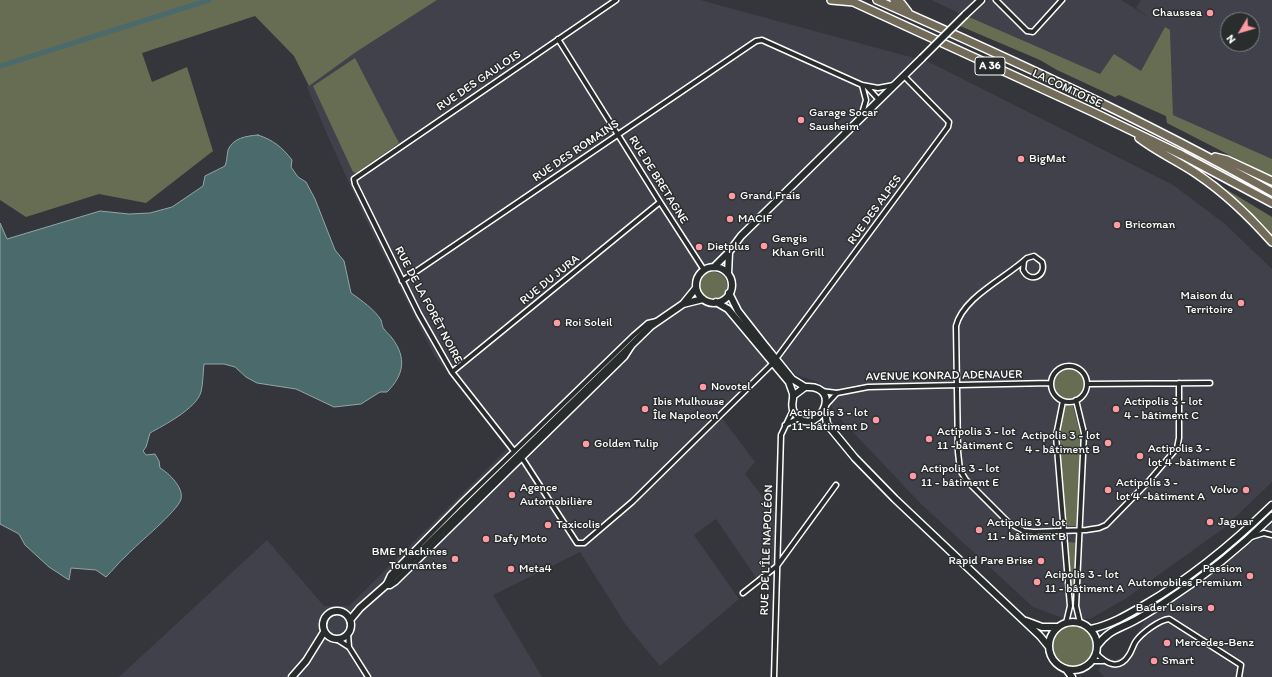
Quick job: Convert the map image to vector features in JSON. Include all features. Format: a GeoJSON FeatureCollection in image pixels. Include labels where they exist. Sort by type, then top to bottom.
{"type":"FeatureCollection","features":[{"type":"Feature","properties":{"kind":"highway","name":"LA COMTOISE"},"geometry":{"type":"LineString","coordinates":[[832,0],[852,1],[1182,155],[1272,203]]}},
{"type":"Feature","properties":{"kind":"highway","name":"LA COMTOISE"},"geometry":{"type":"LineString","coordinates":[[877,0],[1101,102],[1206,155],[1272,192]]}},
{"type":"Feature","properties":{"kind":"highway"},"geometry":{"type":"LineString","coordinates":[[894,0],[901,3],[909,14]]}},
{"type":"Feature","properties":{"kind":"highway"},"geometry":{"type":"LineString","coordinates":[[1126,129],[1153,149],[1197,174],[1218,190],[1242,210],[1272,242]]}},
{"type":"Feature","properties":{"kind":"highway"},"geometry":{"type":"LineString","coordinates":[[1206,155],[1227,160],[1272,181]]}},
{"type":"Feature","properties":{"kind":"main road"},"geometry":{"type":"LineString","coordinates":[[350,620],[360,608],[385,586],[657,321],[683,304],[696,288],[697,277],[704,270],[714,267],[729,252],[741,236],[981,0]]}},
{"type":"Feature","properties":{"kind":"main road"},"geometry":{"type":"LineString","coordinates":[[716,302],[724,299],[729,293],[731,283],[728,274],[729,252]]}},
{"type":"Feature","properties":{"kind":"main road"},"geometry":{"type":"LineString","coordinates":[[714,267],[724,270],[728,274]]}},
{"type":"Feature","properties":{"kind":"main road"},"geometry":{"type":"LineString","coordinates":[[696,288],[703,299]]}},
{"type":"Feature","properties":{"kind":"main road"},"geometry":{"type":"LineString","coordinates":[[729,293],[738,311],[789,382],[793,396],[793,410],[799,418],[827,424]]}},
{"type":"Feature","properties":{"kind":"main road"},"geometry":{"type":"LineString","coordinates":[[683,304],[703,299],[716,302],[728,309],[774,361],[792,379],[805,387]]}},
{"type":"Feature","properties":{"kind":"main road"},"geometry":{"type":"LineString","coordinates":[[793,396],[796,392],[810,386],[821,391],[826,400],[825,408],[827,424],[855,458],[895,499],[1024,620],[1049,647],[1054,661],[1066,669],[1072,677]]}},
{"type":"Feature","properties":{"kind":"main road"},"geometry":{"type":"LineString","coordinates":[[813,420],[822,415],[825,408]]}},
{"type":"Feature","properties":{"kind":"main road"},"geometry":{"type":"LineString","coordinates":[[1091,629],[1102,627],[1126,616],[1181,582],[1236,538],[1272,505]]}},
{"type":"Feature","properties":{"kind":"main road"},"geometry":{"type":"LineString","coordinates":[[1097,646],[1111,631],[1131,622],[1184,589],[1251,537],[1272,516]]}},
{"type":"Feature","properties":{"kind":"main road"},"geometry":{"type":"LineString","coordinates":[[344,613],[350,620],[351,626],[348,634],[338,640],[330,638],[324,632],[322,624],[328,614],[337,611],[344,613],[360,608]]}},
{"type":"Feature","properties":{"kind":"main road"},"geometry":{"type":"LineString","coordinates":[[1024,620],[1042,627],[1057,627],[1066,623],[1080,623],[1091,629],[1095,636],[1097,646],[1096,653],[1092,661],[1080,669],[1066,669]]}},
{"type":"Feature","properties":{"kind":"main road"},"geometry":{"type":"LineString","coordinates":[[1049,647],[1051,637],[1057,627]]}},
{"type":"Feature","properties":{"kind":"main road"},"geometry":{"type":"LineString","coordinates":[[292,677],[306,661],[324,632]]}},
{"type":"Feature","properties":{"kind":"main road"},"geometry":{"type":"LineString","coordinates":[[317,645],[330,638]]}},
{"type":"Feature","properties":{"kind":"main road"},"geometry":{"type":"LineString","coordinates":[[1080,669],[1080,677]]}},
{"type":"Feature","properties":{"kind":"street","name":"RUE DES GAULOIS"},"geometry":{"type":"LineString","coordinates":[[354,179],[616,0]]}},
{"type":"Feature","properties":{"kind":"street"},"geometry":{"type":"LineString","coordinates":[[996,0],[1027,31],[1033,32],[1062,0]]}},
{"type":"Feature","properties":{"kind":"street","name":"RUE DE BRETAGNE"},"geometry":{"type":"LineString","coordinates":[[558,39],[704,270]]}},
{"type":"Feature","properties":{"kind":"street","name":"RUE DES ROMAINS"},"geometry":{"type":"LineString","coordinates":[[402,281],[756,41],[762,40],[864,86]]}},
{"type":"Feature","properties":{"kind":"street","name":"RUE DES ALPES"},"geometry":{"type":"LineString","coordinates":[[522,458],[577,543],[584,543],[632,502],[774,361],[948,127],[948,122],[904,76]]}},
{"type":"Feature","properties":{"kind":"street"},"geometry":{"type":"LineString","coordinates":[[864,86],[882,88],[895,84]]}},
{"type":"Feature","properties":{"kind":"street"},"geometry":{"type":"LineString","coordinates":[[864,86],[879,100]]}},
{"type":"Feature","properties":{"kind":"street"},"geometry":{"type":"LineString","coordinates":[[860,118],[866,100],[864,86]]}},
{"type":"Feature","properties":{"kind":"street","name":"RUE DE LA FORÊT NOIRE"},"geometry":{"type":"LineString","coordinates":[[354,179],[355,184],[402,281],[452,372],[514,451]]}},
{"type":"Feature","properties":{"kind":"street","name":"RUE DU JURA"},"geometry":{"type":"LineString","coordinates":[[452,372],[660,202]]}},
{"type":"Feature","properties":{"kind":"street"},"geometry":{"type":"LineString","coordinates":[[1024,260],[1023,270],[1027,276],[1034,278],[1040,275],[1044,269],[1042,262],[1037,257],[1030,257],[1024,260],[969,304],[958,319],[956,326],[958,462],[960,470],[966,480],[1016,528],[1034,532],[1080,530],[1099,528],[1113,519],[1177,448],[1179,438],[1178,383]]}},
{"type":"Feature","properties":{"kind":"street"},"geometry":{"type":"LineString","coordinates":[[1011,271],[1023,270]]}},
{"type":"Feature","properties":{"kind":"street"},"geometry":{"type":"LineString","coordinates":[[633,344],[631,350],[625,357],[396,582],[390,586],[385,586],[390,575],[514,451],[638,332],[648,323],[657,321]]}},
{"type":"Feature","properties":{"kind":"street"},"geometry":{"type":"LineString","coordinates":[[1071,366],[1082,372],[1087,384],[1084,394],[1076,400],[1063,401],[1054,394],[1051,383],[1052,377],[1060,369],[1071,366]]}},
{"type":"Feature","properties":{"kind":"street","name":"AVENUE KONRAD ADENAUER"},"geometry":{"type":"LineString","coordinates":[[821,391],[837,392],[868,387],[1051,383]]}},
{"type":"Feature","properties":{"kind":"street"},"geometry":{"type":"LineString","coordinates":[[1087,384],[1210,383]]}},
{"type":"Feature","properties":{"kind":"street"},"geometry":{"type":"LineString","coordinates":[[825,408],[837,392]]}},
{"type":"Feature","properties":{"kind":"street"},"geometry":{"type":"LineString","coordinates":[[1076,400],[1084,433],[1076,606],[1080,623]]}},
{"type":"Feature","properties":{"kind":"street"},"geometry":{"type":"LineString","coordinates":[[1063,401],[1056,436],[1070,606],[1066,623]]}},
{"type":"Feature","properties":{"kind":"street","name":"RUE DE L'ÎLE NAPOLÉON"},"geometry":{"type":"LineString","coordinates":[[774,677],[780,448],[781,434],[793,410]]}},
{"type":"Feature","properties":{"kind":"street"},"geometry":{"type":"LineString","coordinates":[[785,425],[799,418]]}},
{"type":"Feature","properties":{"kind":"street"},"geometry":{"type":"LineString","coordinates":[[742,593],[777,566],[836,485]]}},
{"type":"Feature","properties":{"kind":"street"},"geometry":{"type":"LineString","coordinates":[[1251,537],[1264,533],[1272,535]]}},
{"type":"Feature","properties":{"kind":"street"},"geometry":{"type":"LineString","coordinates":[[1092,661],[1103,661],[1114,665],[1124,661],[1135,641],[1162,621],[1169,619],[1241,665],[1239,677]]}},
{"type":"Feature","properties":{"kind":"street"},"geometry":{"type":"LineString","coordinates":[[348,634],[349,647]]}},
{"type":"Feature","properties":{"kind":"street"},"geometry":{"type":"LineString","coordinates":[[338,640],[349,647],[368,677]]}},
{"type":"Feature","properties":{"kind":"street"},"geometry":{"type":"LineString","coordinates":[[1096,653],[1103,661]]}},
{"type":"Feature","properties":{"kind":"shaded area"},"geometry":{"type":"Polygon","coordinates":[[[437,0],[700,0],[929,62],[1173,185],[1225,224],[1272,269],[1272,482],[1224,528],[1125,599],[1090,619],[1063,618],[1033,607],[920,503],[834,412],[824,386],[815,381],[796,375],[781,358],[722,418],[755,462],[745,474],[776,514],[774,566],[757,579],[716,519],[694,535],[739,599],[660,666],[626,625],[580,552],[493,595],[542,677],[119,677],[267,540],[324,606],[349,606],[507,449],[434,355],[365,218],[307,87],[356,52],[437,0]]]}},
{"type":"Feature","properties":{"kind":"shaded area"},"geometry":{"type":"Polygon","coordinates":[[[931,0],[974,0],[961,14],[931,0]]]}},
{"type":"Feature","properties":{"kind":"shaded area"},"geometry":{"type":"Polygon","coordinates":[[[988,0],[1121,0],[1150,18],[1136,8],[1141,0],[1272,0],[1272,159],[1173,115],[1170,30],[1165,28],[1141,71],[1100,74],[969,17],[988,0]]]}},
{"type":"Feature","properties":{"kind":"shaded area"},"geometry":{"type":"Polygon","coordinates":[[[1272,523],[1272,677],[1104,677],[1098,670],[1107,657],[1115,660],[1124,656],[1145,620],[1216,571],[1259,537],[1272,523]]]}},
{"type":"Feature","properties":{"kind":"green space"},"geometry":{"type":"Polygon","coordinates":[[[0,0],[437,0],[356,52],[309,86],[294,56],[255,16],[142,53],[152,82],[187,67],[213,151],[146,203],[99,194],[26,217],[0,200],[0,0]]]}},
{"type":"Feature","properties":{"kind":"green space"},"geometry":{"type":"Polygon","coordinates":[[[969,17],[1100,74],[1114,54],[1141,71],[1165,27],[1170,30],[1173,115],[1272,159],[1272,177],[1167,123],[1166,116],[1119,95],[1115,97],[1057,70],[1040,60],[960,26],[969,17]]]}},
{"type":"Feature","properties":{"kind":"green space"},"geometry":{"type":"Polygon","coordinates":[[[355,58],[399,143],[356,173],[353,172],[313,86],[355,58]]]}},
{"type":"Feature","properties":{"kind":"green space"},"geometry":{"type":"Polygon","coordinates":[[[1214,182],[1272,217],[1272,237],[1213,183],[1214,182]]]}},
{"type":"Feature","properties":{"kind":"green space"},"geometry":{"type":"Polygon","coordinates":[[[713,272],[723,276],[727,286],[723,296],[713,300],[703,296],[699,286],[703,276],[713,272]]]}},
{"type":"Feature","properties":{"kind":"green space"},"geometry":{"type":"Polygon","coordinates":[[[1069,369],[1075,370],[1083,378],[1083,390],[1075,398],[1069,399],[1063,398],[1055,390],[1054,384],[1055,378],[1063,370],[1069,369]]]}},
{"type":"Feature","properties":{"kind":"green space"},"geometry":{"type":"Polygon","coordinates":[[[1067,405],[1073,406],[1081,437],[1076,526],[1068,526],[1066,523],[1061,480],[1060,425],[1063,412],[1067,405]]]}},
{"type":"Feature","properties":{"kind":"green space"},"geometry":{"type":"Polygon","coordinates":[[[1068,542],[1077,543],[1074,605],[1072,605],[1068,542]]]}},
{"type":"Feature","properties":{"kind":"green space"},"geometry":{"type":"Polygon","coordinates":[[[1073,624],[1085,628],[1091,634],[1095,646],[1091,658],[1085,664],[1073,668],[1061,664],[1055,658],[1051,646],[1055,634],[1061,628],[1073,624]]]}},
{"type":"Feature","properties":{"kind":"water"},"geometry":{"type":"Polygon","coordinates":[[[258,135],[277,144],[285,151],[292,160],[291,167],[298,177],[306,182],[315,199],[335,250],[344,261],[351,293],[375,313],[381,320],[383,328],[397,345],[400,352],[402,366],[400,373],[393,386],[387,392],[380,392],[361,404],[334,407],[296,389],[257,383],[246,377],[235,367],[224,364],[204,364],[202,389],[198,398],[179,416],[150,433],[146,447],[143,451],[146,455],[155,454],[159,461],[160,468],[168,473],[175,481],[181,495],[181,499],[178,504],[173,511],[106,577],[96,570],[71,568],[69,580],[49,567],[25,545],[19,534],[0,524],[0,223],[7,239],[100,211],[129,214],[150,213],[172,207],[203,186],[205,176],[225,166],[228,150],[233,143],[240,138],[258,135]]]}},
{"type":"Feature","properties":{"kind":"waterway"},"geometry":{"type":"LineString","coordinates":[[0,66],[209,0]]}},
{"type":"Feature","properties":{"kind":"place","name":"Chaussea"},"geometry":{"type":"Point","coordinates":[1210,13]}},
{"type":"Feature","properties":{"kind":"place","name":"Garage Socar Sausheim"},"geometry":{"type":"Point","coordinates":[801,120]}},
{"type":"Feature","properties":{"kind":"place","name":"BigMat"},"geometry":{"type":"Point","coordinates":[1021,159]}},
{"type":"Feature","properties":{"kind":"place","name":"Grand Frais"},"geometry":{"type":"Point","coordinates":[732,196]}},
{"type":"Feature","properties":{"kind":"place","name":"MACIF"},"geometry":{"type":"Point","coordinates":[730,219]}},
{"type":"Feature","properties":{"kind":"place","name":"Bricoman"},"geometry":{"type":"Point","coordinates":[1117,225]}},
{"type":"Feature","properties":{"kind":"place","name":"Gengis Khan Grill"},"geometry":{"type":"Point","coordinates":[764,246]}},
{"type":"Feature","properties":{"kind":"place","name":"Dietplus"},"geometry":{"type":"Point","coordinates":[699,247]}},
{"type":"Feature","properties":{"kind":"place","name":"Maison du Territoire"},"geometry":{"type":"Point","coordinates":[1241,303]}},
{"type":"Feature","properties":{"kind":"place","name":"Roi Soleil"},"geometry":{"type":"Point","coordinates":[557,323]}},
{"type":"Feature","properties":{"kind":"place","name":"Novotel"},"geometry":{"type":"Point","coordinates":[703,387]}},
{"type":"Feature","properties":{"kind":"place","name":"Ibis Mulhouse Île Napoleon"},"geometry":{"type":"Point","coordinates":[645,409]}},
{"type":"Feature","properties":{"kind":"place","name":"Actipolis 3 - lot 4 - bâtiment C"},"geometry":{"type":"Point","coordinates":[1116,409]}},
{"type":"Feature","properties":{"kind":"place","name":"Actipolis 3 - lot 11 -bâtiment D"},"geometry":{"type":"Point","coordinates":[876,420]}},
{"type":"Feature","properties":{"kind":"place","name":"Actipolis 3 - lot 11 -bâtiment C"},"geometry":{"type":"Point","coordinates":[929,439]}},
{"type":"Feature","properties":{"kind":"place","name":"Actipolis 3 - lot 4 - bâtiment B"},"geometry":{"type":"Point","coordinates":[1108,443]}},
{"type":"Feature","properties":{"kind":"place","name":"Golden Tulip"},"geometry":{"type":"Point","coordinates":[586,444]}},
{"type":"Feature","properties":{"kind":"place","name":"Actipolis 3 - lot 4 -bâtiment E"},"geometry":{"type":"Point","coordinates":[1140,456]}},
{"type":"Feature","properties":{"kind":"place","name":"Actipolis 3 - lot 11 - bâtiment E"},"geometry":{"type":"Point","coordinates":[913,476]}},
{"type":"Feature","properties":{"kind":"place","name":"Actipolis 3 - lot 4 -bâtiment A"},"geometry":{"type":"Point","coordinates":[1108,490]}},
{"type":"Feature","properties":{"kind":"place","name":"Volvo"},"geometry":{"type":"Point","coordinates":[1246,490]}},
{"type":"Feature","properties":{"kind":"place","name":"Agence Automobilière"},"geometry":{"type":"Point","coordinates":[512,495]}},
{"type":"Feature","properties":{"kind":"place","name":"Jaguar"},"geometry":{"type":"Point","coordinates":[1210,522]}},
{"type":"Feature","properties":{"kind":"place","name":"Taxicolis"},"geometry":{"type":"Point","coordinates":[548,525]}},
{"type":"Feature","properties":{"kind":"place","name":"Actipolis 3 - lot 11 - bâtiment B"},"geometry":{"type":"Point","coordinates":[979,530]}},
{"type":"Feature","properties":{"kind":"place","name":"Dafy Moto"},"geometry":{"type":"Point","coordinates":[486,539]}},
{"type":"Feature","properties":{"kind":"place","name":"BME Machines Tournantes"},"geometry":{"type":"Point","coordinates":[455,559]}},
{"type":"Feature","properties":{"kind":"place","name":"Rapid Pare Brise"},"geometry":{"type":"Point","coordinates":[1041,561]}},
{"type":"Feature","properties":{"kind":"place","name":"Meta4"},"geometry":{"type":"Point","coordinates":[511,569]}},
{"type":"Feature","properties":{"kind":"place","name":"Passion Automobiles Premium"},"geometry":{"type":"Point","coordinates":[1250,576]}},
{"type":"Feature","properties":{"kind":"place","name":"Acipolis 3 - lot 11 - bâtiment A"},"geometry":{"type":"Point","coordinates":[1037,582]}},
{"type":"Feature","properties":{"kind":"place","name":"Bader Loisirs"},"geometry":{"type":"Point","coordinates":[1211,608]}},
{"type":"Feature","properties":{"kind":"place","name":"Mercedes-Benz"},"geometry":{"type":"Point","coordinates":[1167,643]}},
{"type":"Feature","properties":{"kind":"place","name":"Smart"},"geometry":{"type":"Point","coordinates":[1154,661]}}]}
